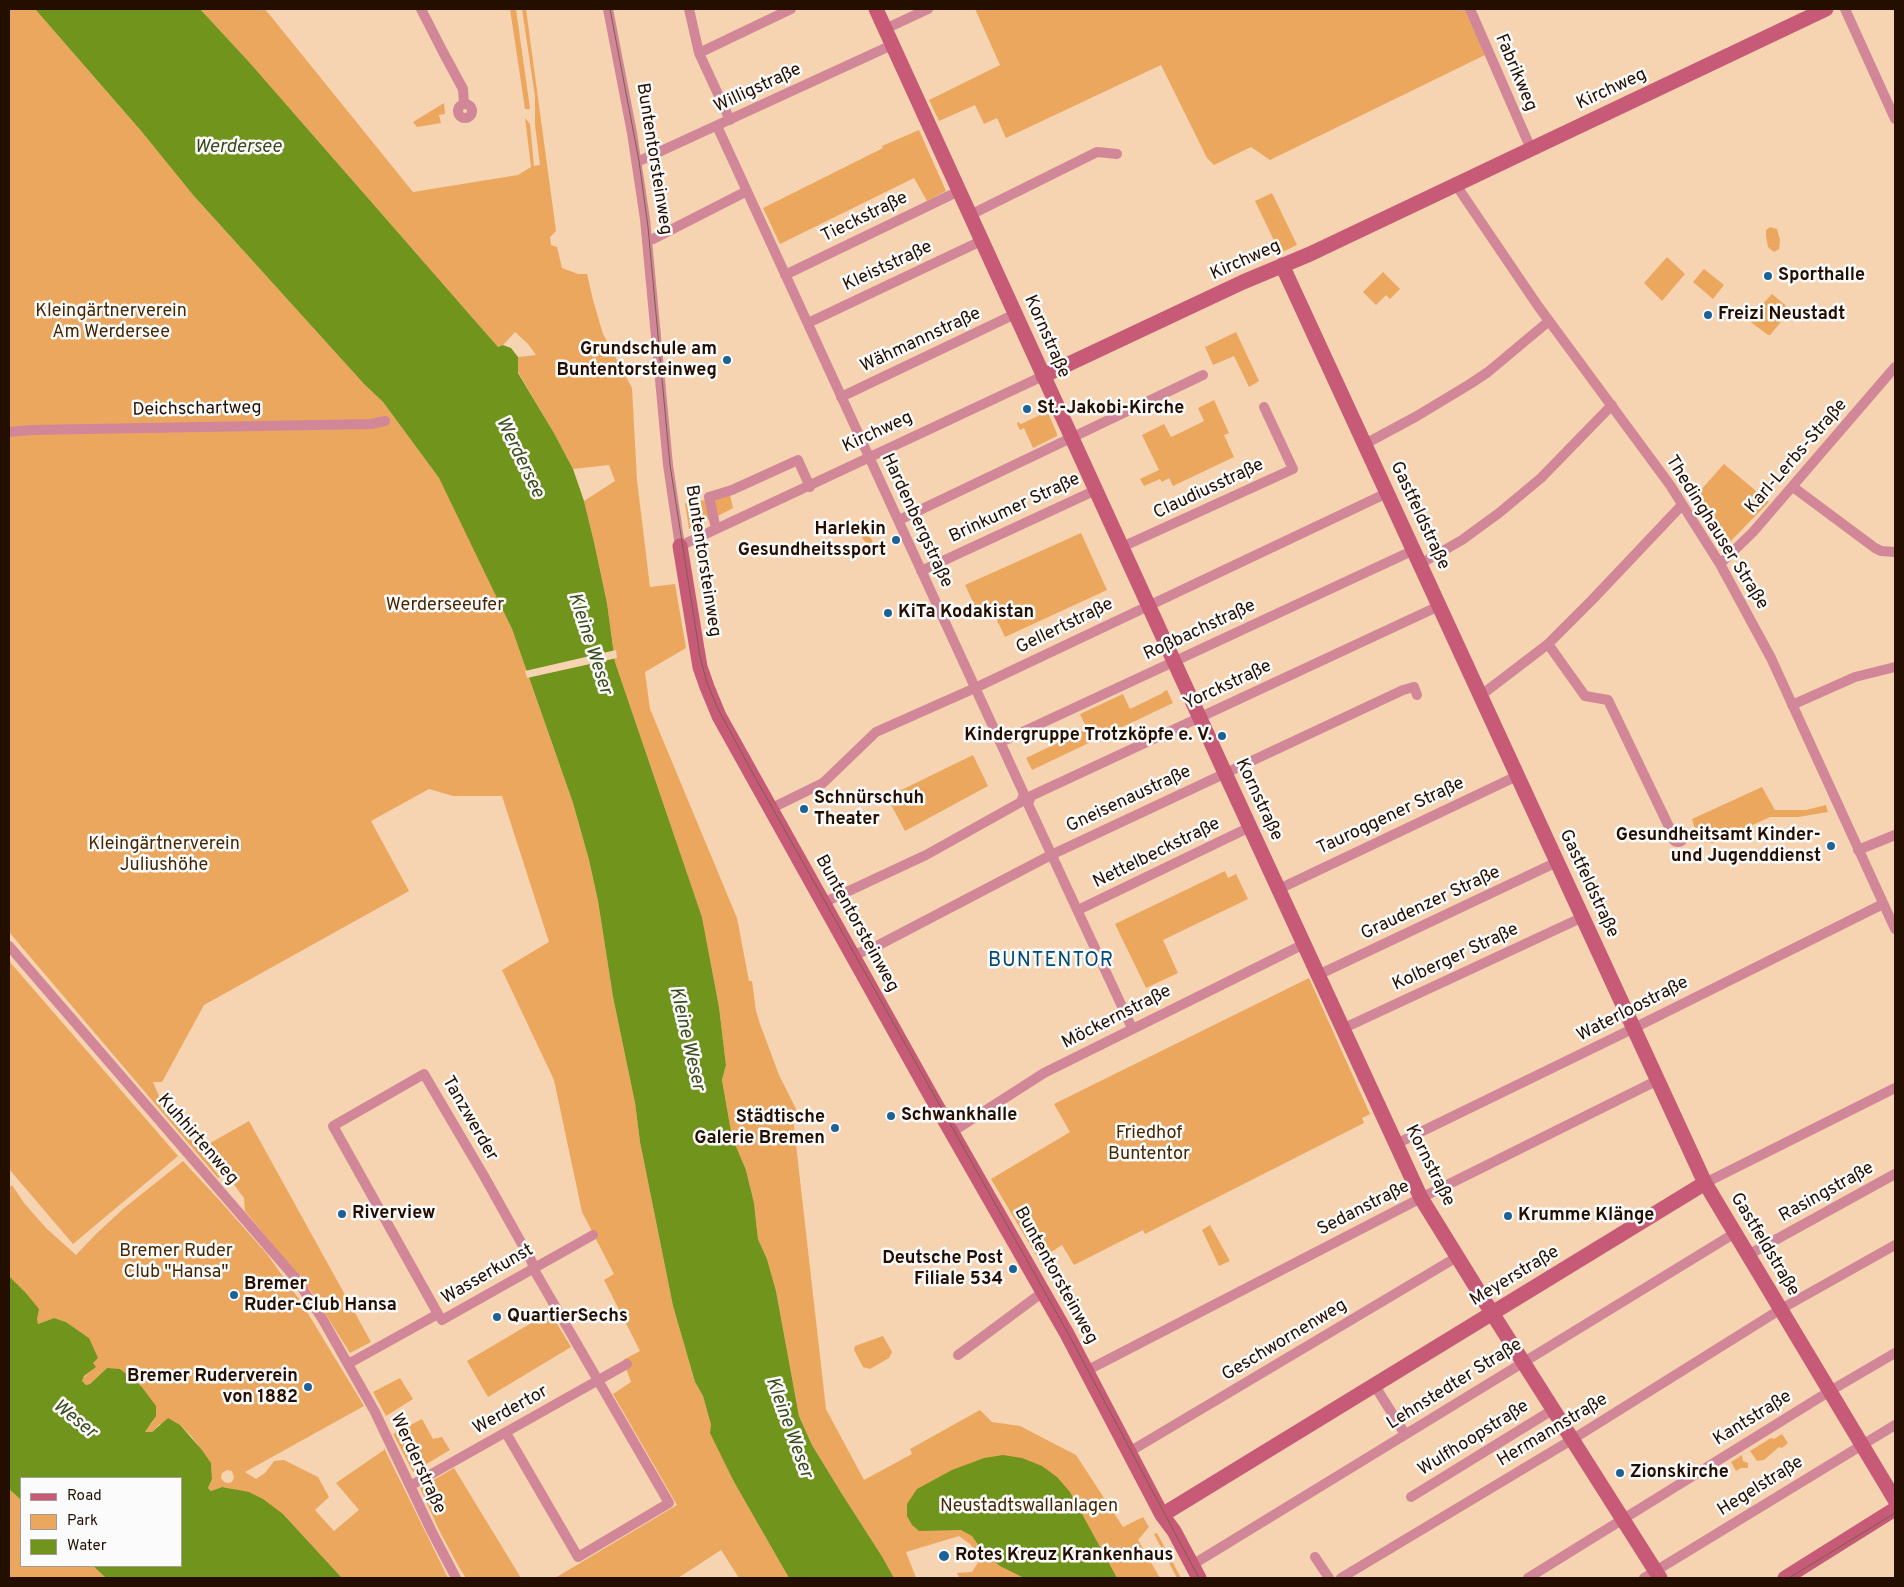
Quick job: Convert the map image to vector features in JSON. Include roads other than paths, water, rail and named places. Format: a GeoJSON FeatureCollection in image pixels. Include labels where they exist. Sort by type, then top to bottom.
{"type":"FeatureCollection","features":[{"type":"Feature","properties":{"kind":"street"},"geometry":{"type":"LineString","coordinates":[[422,9],[443,52],[464,88],[464,104]]}},
{"type":"Feature","properties":{"kind":"street","name":"Buntentorsteinweg"},"geometry":{"type":"LineString","coordinates":[[608,9],[637,162],[647,240],[668,465],[697,648],[707,687],[720,716],[770,809],[1043,1292],[1162,1515],[1174,1531],[1194,1574]]}},
{"type":"Feature","properties":{"kind":"street"},"geometry":{"type":"LineString","coordinates":[[689,9],[699,53],[730,120]]}},
{"type":"Feature","properties":{"kind":"street"},"geometry":{"type":"LineString","coordinates":[[699,53],[791,9]]}},
{"type":"Feature","properties":{"kind":"street","name":"Kornstraße"},"geometry":{"type":"LineString","coordinates":[[876,9],[1421,1198],[1573,1439],[1622,1519],[1653,1576]]}},
{"type":"Feature","properties":{"kind":"street"},"geometry":{"type":"LineString","coordinates":[[885,29],[928,9]]}},
{"type":"Feature","properties":{"kind":"street","name":"Fabrikweg"},"geometry":{"type":"LineString","coordinates":[[1470,9],[1531,149]]}},
{"type":"Feature","properties":{"kind":"street","name":"Kirchweg"},"geometry":{"type":"LineString","coordinates":[[680,546],[1215,295],[1310,254],[1826,9]]}},
{"type":"Feature","properties":{"kind":"street"},"geometry":{"type":"LineString","coordinates":[[1845,9],[1895,119]]}},
{"type":"Feature","properties":{"kind":"street","name":"Willigstraße"},"geometry":{"type":"LineString","coordinates":[[637,162],[892,45]]}},
{"type":"Feature","properties":{"kind":"street","name":"Hardenbergstraße"},"geometry":{"type":"LineString","coordinates":[[717,126],[975,688],[1028,795],[1028,804],[1132,1028]]}},
{"type":"Feature","properties":{"kind":"street"},"geometry":{"type":"LineString","coordinates":[[970,215],[1096,152],[1117,154]]}},
{"type":"Feature","properties":{"kind":"street","name":"Thedinghauser Straße"},"geometry":{"type":"LineString","coordinates":[[1456,184],[1549,321],[1612,405],[1682,504],[1720,564],[1767,650],[1895,929]]}},
{"type":"Feature","properties":{"kind":"street","name":"Tieckstraße"},"geometry":{"type":"LineString","coordinates":[[785,275],[959,191]]}},
{"type":"Feature","properties":{"kind":"street"},"geometry":{"type":"LineString","coordinates":[[647,240],[654,239],[747,192]]}},
{"type":"Feature","properties":{"kind":"street","name":"Kleiststraße"},"geometry":{"type":"LineString","coordinates":[[808,324],[982,241]]}},
{"type":"Feature","properties":{"kind":"street","name":"Gastfeldstraße"},"geometry":{"type":"LineString","coordinates":[[1282,265],[1705,1183],[1895,1500]]}},
{"type":"Feature","properties":{"kind":"street","name":"Wähmannstraße"},"geometry":{"type":"LineString","coordinates":[[841,397],[1015,314]]}},
{"type":"Feature","properties":{"kind":"street"},"geometry":{"type":"LineString","coordinates":[[1365,444],[1470,384],[1549,321]]}},
{"type":"Feature","properties":{"kind":"street","name":"Karl-Lerbs-Straße"},"geometry":{"type":"LineString","coordinates":[[1720,564],[1754,532],[1895,367]]}},
{"type":"Feature","properties":{"kind":"street"},"geometry":{"type":"LineString","coordinates":[[899,520],[1203,375]]}},
{"type":"Feature","properties":{"kind":"street","name":"Roßbachstraße"},"geometry":{"type":"LineString","coordinates":[[1001,742],[1174,661],[1417,557],[1462,540],[1499,513],[1541,478],[1612,405]]}},
{"type":"Feature","properties":{"kind":"street","name":"Claudiusstraße"},"geometry":{"type":"LineString","coordinates":[[1122,547],[1293,470],[1264,407]]}},
{"type":"Feature","properties":{"kind":"street","name":"Deichschartweg"},"geometry":{"type":"LineString","coordinates":[[9,432],[371,424],[385,421]]}},
{"type":"Feature","properties":{"kind":"street"},"geometry":{"type":"LineString","coordinates":[[716,529],[709,496],[732,490],[798,460],[810,486]]}},
{"type":"Feature","properties":{"kind":"street"},"geometry":{"type":"LineString","coordinates":[[1793,487],[1875,548],[1881,551],[1895,552]]}},
{"type":"Feature","properties":{"kind":"street","name":"Brinkumer Straße"},"geometry":{"type":"LineString","coordinates":[[921,571],[1096,490]]}},
{"type":"Feature","properties":{"kind":"street","name":"Gellertstraße"},"geometry":{"type":"LineString","coordinates":[[770,809],[823,783],[876,732],[975,688],[1387,493]]}},
{"type":"Feature","properties":{"kind":"street"},"geometry":{"type":"LineString","coordinates":[[1480,696],[1548,644],[1682,504]]}},
{"type":"Feature","properties":{"kind":"street","name":"Yorckstraße"},"geometry":{"type":"LineString","coordinates":[[823,903],[926,854],[1021,802],[1028,795],[1440,606]]}},
{"type":"Feature","properties":{"kind":"street"},"geometry":{"type":"LineString","coordinates":[[1548,644],[1585,696],[1608,700],[1672,834]]}},
{"type":"Feature","properties":{"kind":"street"},"geometry":{"type":"LineString","coordinates":[[1792,706],[1855,677],[1895,667]]}},
{"type":"Feature","properties":{"kind":"street","name":"Gneisenaustraße"},"geometry":{"type":"LineString","coordinates":[[853,956],[873,948],[1051,855],[1403,690],[1414,687],[1417,695]]}},
{"type":"Feature","properties":{"kind":"street","name":"Tauroggener Straße"},"geometry":{"type":"LineString","coordinates":[[1279,888],[1518,776]]}},
{"type":"Feature","properties":{"kind":"street","name":"Nettelbeckstraße"},"geometry":{"type":"LineString","coordinates":[[1078,910],[1250,827]]}},
{"type":"Feature","properties":{"kind":"street"},"geometry":{"type":"LineString","coordinates":[[1858,850],[1895,835]]}},
{"type":"Feature","properties":{"kind":"street","name":"Graudenzer Straße"},"geometry":{"type":"LineString","coordinates":[[1318,975],[1558,862]]}},
{"type":"Feature","properties":{"kind":"street","name":"Waterloostraße"},"geometry":{"type":"LineString","coordinates":[[1396,1144],[1883,904]]}},
{"type":"Feature","properties":{"kind":"street","name":"Kolberger Straße"},"geometry":{"type":"LineString","coordinates":[[1342,1029],[1583,917]]}},
{"type":"Feature","properties":{"kind":"street","name":"Möckernstraße"},"geometry":{"type":"LineString","coordinates":[[952,1132],[1044,1073],[1304,944]]}},
{"type":"Feature","properties":{"kind":"street","name":"Kuhhirtenweg"},"geometry":{"type":"LineString","coordinates":[[9,946],[296,1280],[323,1320],[348,1364]]}},
{"type":"Feature","properties":{"kind":"street","name":"Tanzwerder"},"geometry":{"type":"LineString","coordinates":[[438,1314],[333,1126],[424,1074],[669,1504],[578,1557],[506,1433]]}},
{"type":"Feature","properties":{"kind":"street","name":"Sedanstraße"},"geometry":{"type":"LineString","coordinates":[[1086,1371],[1421,1198],[1658,1080]]}},
{"type":"Feature","properties":{"kind":"street","name":"Meyerstraße"},"geometry":{"type":"LineString","coordinates":[[1162,1515],[1705,1183],[1895,1088]]}},
{"type":"Feature","properties":{"kind":"street","name":"Rasingstraße"},"geometry":{"type":"LineString","coordinates":[[1748,1254],[1895,1174]]}},
{"type":"Feature","properties":{"kind":"street","name":"Lehnstedter Straße"},"geometry":{"type":"LineString","coordinates":[[1194,1574],[1405,1434],[1735,1234]]}},
{"type":"Feature","properties":{"kind":"street","name":"Wasserkunst"},"geometry":{"type":"LineString","coordinates":[[348,1364],[438,1314],[442,1320],[593,1235]]}},
{"type":"Feature","properties":{"kind":"street","name":"Hermannstraße"},"geometry":{"type":"LineString","coordinates":[[1341,1578],[1573,1439],[1781,1309],[1895,1245]]}},
{"type":"Feature","properties":{"kind":"street","name":"Geschwornenweg"},"geometry":{"type":"LineString","coordinates":[[1129,1452],[1458,1258]]}},
{"type":"Feature","properties":{"kind":"street"},"geometry":{"type":"LineString","coordinates":[[958,1355],[1043,1292]]}},
{"type":"Feature","properties":{"kind":"street","name":"Kantstraße"},"geometry":{"type":"LineString","coordinates":[[1528,1578],[1830,1391],[1895,1353]]}},
{"type":"Feature","properties":{"kind":"street","name":"Werderstraße"},"geometry":{"type":"LineString","coordinates":[[348,1364],[375,1412],[456,1578]]}},
{"type":"Feature","properties":{"kind":"street","name":"Werdertor"},"geometry":{"type":"LineString","coordinates":[[410,1486],[627,1364]]}},
{"type":"Feature","properties":{"kind":"street"},"geometry":{"type":"LineString","coordinates":[[1375,1386],[1405,1434]]}},
{"type":"Feature","properties":{"kind":"street","name":"Wulfhoopstraße"},"geometry":{"type":"LineString","coordinates":[[1411,1497],[1554,1409]]}},
{"type":"Feature","properties":{"kind":"street","name":"Hegelstraße"},"geometry":{"type":"LineString","coordinates":[[1653,1576],[1895,1425]]}},
{"type":"Feature","properties":{"kind":"street"},"geometry":{"type":"LineString","coordinates":[[1785,1578],[1895,1509]]}},
{"type":"Feature","properties":{"kind":"street"},"geometry":{"type":"LineString","coordinates":[[1800,1578],[1895,1520]]}},
{"type":"Feature","properties":{"kind":"street"},"geometry":{"type":"LineString","coordinates":[[1315,1557],[1329,1578]]}},
{"type":"Feature","properties":{"kind":"water"},"geometry":{"type":"Polygon","coordinates":[[[35,9],[200,9],[250,63],[498,347],[503,345],[511,348],[518,357],[518,373],[573,469],[584,501],[607,603],[615,662],[702,917],[719,1007],[726,1065],[722,1080],[732,1137],[746,1170],[754,1203],[758,1239],[767,1259],[776,1291],[799,1416],[812,1445],[894,1578],[789,1578],[734,1482],[710,1433],[711,1425],[703,1396],[695,1382],[673,1306],[613,997],[598,901],[573,803],[512,629],[439,478],[383,402],[364,384],[193,195],[142,132],[35,9]]]}},
{"type":"Feature","properties":{"kind":"water","name":"Weser"},"geometry":{"type":"Polygon","coordinates":[[[9,1276],[39,1309],[38,1324],[54,1318],[66,1322],[89,1338],[98,1358],[93,1363],[96,1367],[84,1376],[82,1381],[86,1385],[90,1384],[107,1368],[120,1369],[141,1386],[156,1406],[156,1416],[145,1432],[152,1432],[168,1418],[180,1425],[211,1463],[212,1479],[208,1488],[211,1491],[222,1487],[249,1492],[263,1499],[283,1514],[342,1578],[106,1578],[94,1567],[182,1567],[182,1477],[20,1477],[20,1499],[9,1489],[9,1276]]]}},
{"type":"Feature","properties":{"kind":"water"},"geometry":{"type":"Polygon","coordinates":[[[1003,1455],[1022,1458],[1042,1466],[1057,1477],[1070,1492],[1117,1578],[1024,1578],[1000,1566],[984,1553],[972,1536],[961,1530],[919,1531],[912,1525],[907,1516],[907,1504],[917,1489],[952,1470],[984,1458],[1003,1455]]]}},
{"type":"Feature","properties":{"kind":"tram line"},"geometry":{"type":"LineString","coordinates":[[610,9],[639,161],[648,227],[670,465],[700,656],[707,683],[718,709],[751,770],[1069,1335],[1199,1578]]}},
{"type":"Feature","properties":{"kind":"tram line"},"geometry":{"type":"LineString","coordinates":[[1789,1578],[1895,1513]]}},
{"type":"Feature","properties":{"kind":"place","name":"Sporthalle"},"geometry":{"type":"Point","coordinates":[1768,276]}},
{"type":"Feature","properties":{"kind":"place","name":"Freizi Neustadt"},"geometry":{"type":"Point","coordinates":[1708,315]}},
{"type":"Feature","properties":{"kind":"place","name":"Grundschule am Buntentorsteinweg"},"geometry":{"type":"Point","coordinates":[727,360]}},
{"type":"Feature","properties":{"kind":"place","name":"St.-Jakobi-Kirche"},"geometry":{"type":"Point","coordinates":[1027,409]}},
{"type":"Feature","properties":{"kind":"place","name":"Harlekin Gesundheitssport"},"geometry":{"type":"Point","coordinates":[896,540]}},
{"type":"Feature","properties":{"kind":"place","name":"KiTa Kodakistan"},"geometry":{"type":"Point","coordinates":[888,613]}},
{"type":"Feature","properties":{"kind":"place","name":"Kindergruppe Trotzköpfe e. V."},"geometry":{"type":"Point","coordinates":[1222,736]}},
{"type":"Feature","properties":{"kind":"place","name":"Schnürschuh Theater"},"geometry":{"type":"Point","coordinates":[804,809]}},
{"type":"Feature","properties":{"kind":"place","name":"Gesundheitsamt Kinder- und Jugenddienst"},"geometry":{"type":"Point","coordinates":[1831,846]}},
{"type":"Feature","properties":{"kind":"place","name":"Schwankhalle"},"geometry":{"type":"Point","coordinates":[891,1116]}},
{"type":"Feature","properties":{"kind":"place","name":"Städtische Galerie Bremen"},"geometry":{"type":"Point","coordinates":[835,1128]}},
{"type":"Feature","properties":{"kind":"place","name":"Riverview"},"geometry":{"type":"Point","coordinates":[342,1214]}},
{"type":"Feature","properties":{"kind":"place","name":"Krumme Klänge"},"geometry":{"type":"Point","coordinates":[1508,1216]}},
{"type":"Feature","properties":{"kind":"place","name":"Deutsche Post Filiale 534"},"geometry":{"type":"Point","coordinates":[1013,1269]}},
{"type":"Feature","properties":{"kind":"place","name":"Bremer Ruder-Club Hansa"},"geometry":{"type":"Point","coordinates":[234,1295]}},
{"type":"Feature","properties":{"kind":"place","name":"QuartierSechs"},"geometry":{"type":"Point","coordinates":[497,1317]}},
{"type":"Feature","properties":{"kind":"place","name":"Bremer Ruderverein von 1882"},"geometry":{"type":"Point","coordinates":[308,1387]}},
{"type":"Feature","properties":{"kind":"place","name":"Zionskirche"},"geometry":{"type":"Point","coordinates":[1620,1473]}},
{"type":"Feature","properties":{"kind":"place","name":"Rotes Kreuz Krankenhaus"},"geometry":{"type":"Point","coordinates":[944,1556]}},
{"type":"Feature","properties":{"kind":"district","name":"BUNTENTOR"},"geometry":{"type":"Point","coordinates":[1051,962]}},
{"type":"Feature","properties":{"kind":"water label","name":"Werdersee"},"geometry":{"type":"Point","coordinates":[238,148]}},
{"type":"Feature","properties":{"kind":"water label","name":"Werdersee"},"geometry":{"type":"Point","coordinates":[519,458]}},
{"type":"Feature","properties":{"kind":"water label","name":"Kleine Weser"},"geometry":{"type":"Point","coordinates":[589,644]}},
{"type":"Feature","properties":{"kind":"water label","name":"Kleine Weser"},"geometry":{"type":"Point","coordinates":[686,1039]}},
{"type":"Feature","properties":{"kind":"water label","name":"Kleine Weser"},"geometry":{"type":"Point","coordinates":[788,1428]}},
{"type":"Feature","properties":{"kind":"park label","name":"Kleingärtnerverein Am Werdersee"},"geometry":{"type":"Point","coordinates":[111,322]}},
{"type":"Feature","properties":{"kind":"park label","name":"Werderseeufer"},"geometry":{"type":"Point","coordinates":[445,606]}},
{"type":"Feature","properties":{"kind":"park label","name":"Kleingärtnerverein Juliushöhe"},"geometry":{"type":"Point","coordinates":[164,855]}},
{"type":"Feature","properties":{"kind":"park label","name":"Friedhof Buntentor"},"geometry":{"type":"Point","coordinates":[1149,1144]}},
{"type":"Feature","properties":{"kind":"park label","name":"Bremer Ruder Club \"Hansa\""},"geometry":{"type":"Point","coordinates":[176,1262]}},
{"type":"Feature","properties":{"kind":"park label","name":"Neustadtswallanlagen"},"geometry":{"type":"Point","coordinates":[1029,1507]}}]}
